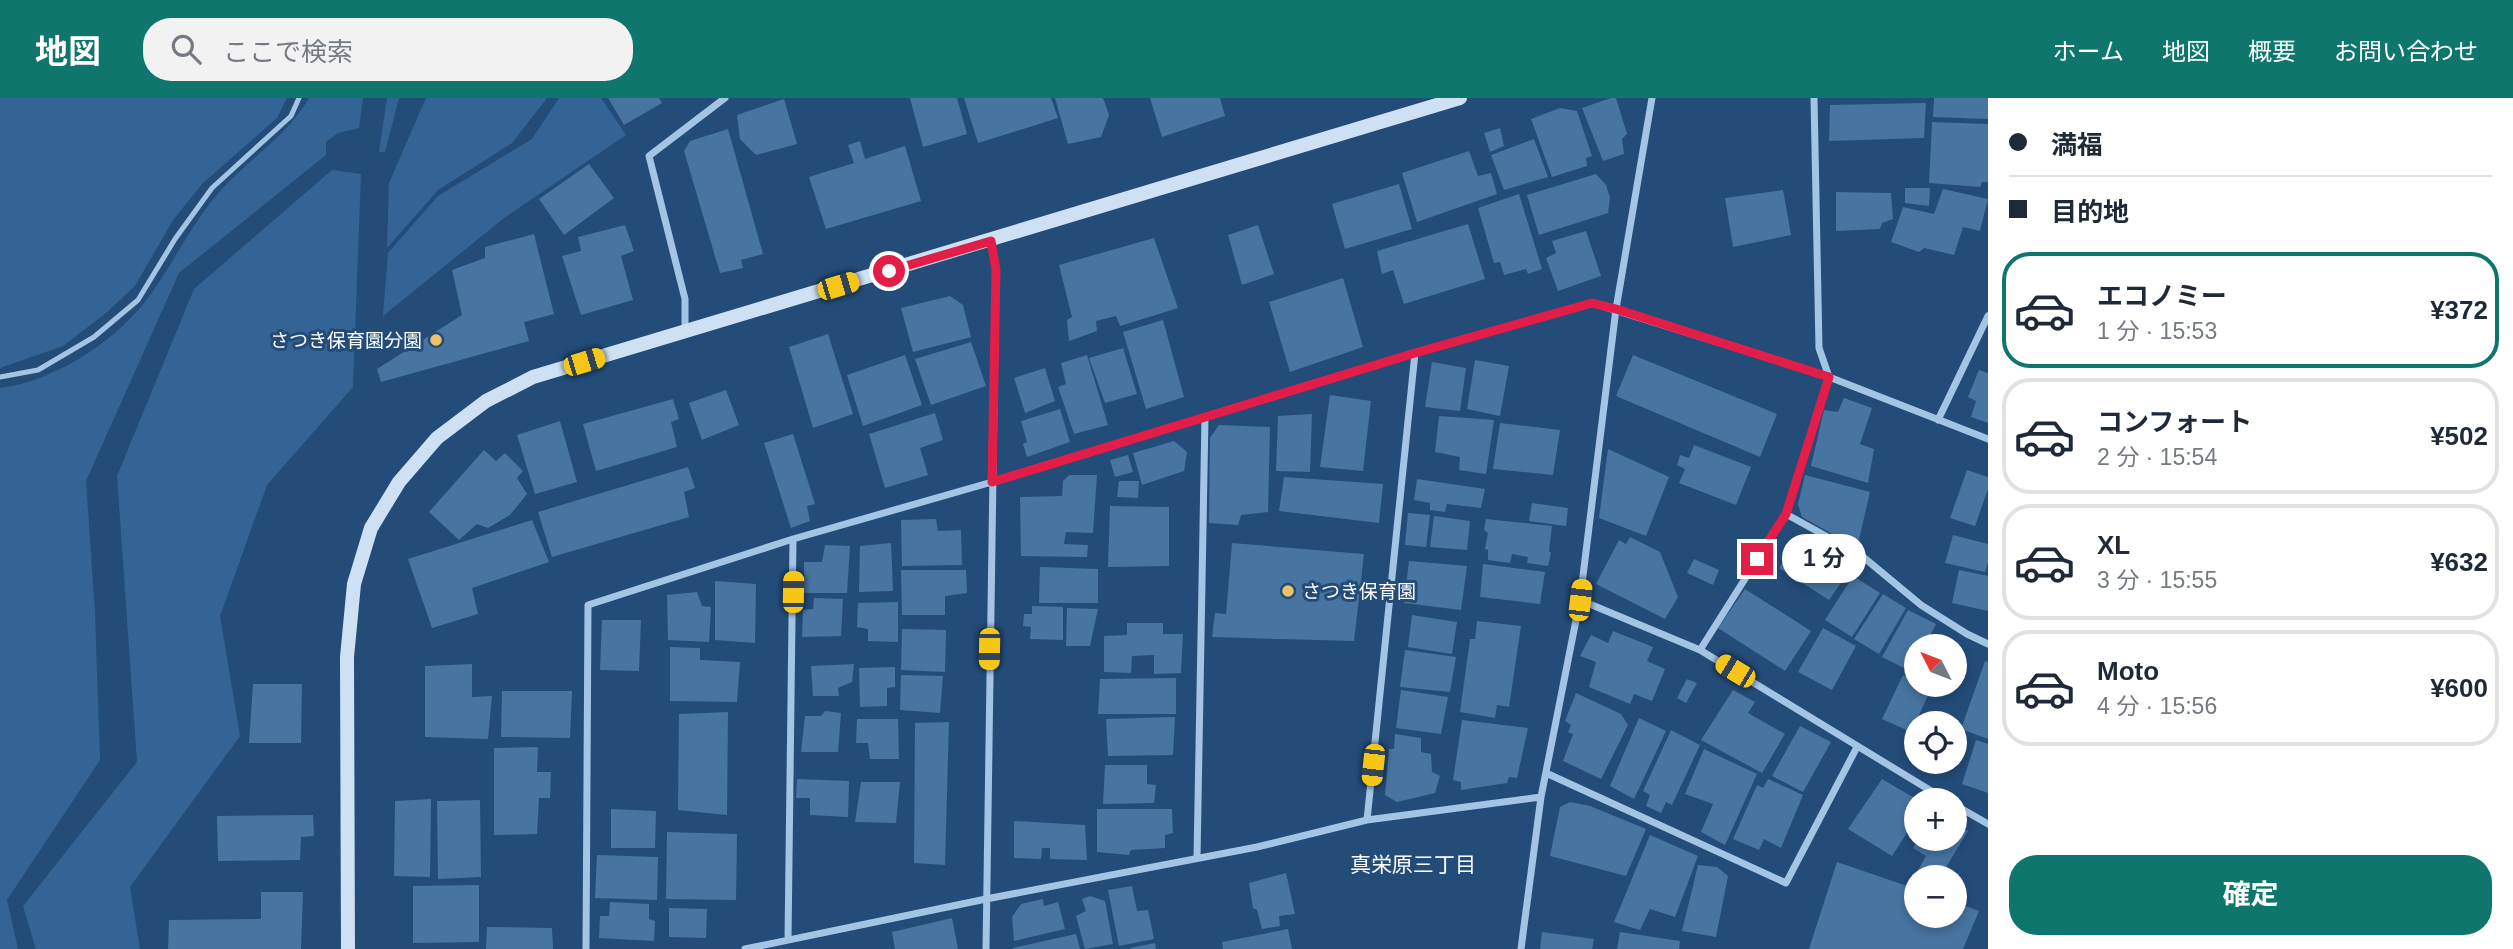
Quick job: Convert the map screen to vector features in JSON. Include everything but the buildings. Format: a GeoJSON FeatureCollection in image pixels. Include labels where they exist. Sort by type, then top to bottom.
{"type":"FeatureCollection","features":[{"type":"Feature","properties":{"kind":"street"},"geometry":{"type":"LineString","coordinates":[[685,331],[685,299],[649,156],[725,98]]}},
{"type":"Feature","properties":{"kind":"street"},"geometry":{"type":"LineString","coordinates":[[348,949],[347,657],[354,584],[372,528],[399,482],[438,438],[486,401],[533,377],[1460,98]]}},
{"type":"Feature","properties":{"kind":"street"},"geometry":{"type":"LineString","coordinates":[[1521,949],[1541,797],[1580,600],[1616,309],[1653,98]]}},
{"type":"Feature","properties":{"kind":"street"},"geometry":{"type":"LineString","coordinates":[[1700,650],[1786,514],[1829,377],[1819,348],[1814,98]]}},
{"type":"Feature","properties":{"kind":"street"},"geometry":{"type":"LineString","coordinates":[[986,949],[996,270],[991,241]]}},
{"type":"Feature","properties":{"kind":"street"},"geometry":{"type":"LineString","coordinates":[[586,949],[588,605],[793,539],[992,482],[1415,353],[1592,303],[1829,377],[1988,439]]}},
{"type":"Feature","properties":{"kind":"street"},"geometry":{"type":"LineString","coordinates":[[1938,420],[1988,316]]}},
{"type":"Feature","properties":{"kind":"street"},"geometry":{"type":"LineString","coordinates":[[1367,820],[1415,353]]}},
{"type":"Feature","properties":{"kind":"street"},"geometry":{"type":"LineString","coordinates":[[1197,859],[1205,417]]}},
{"type":"Feature","properties":{"kind":"street"},"geometry":{"type":"LineString","coordinates":[[1786,514],[1862,556],[1921,605],[1988,644]]}},
{"type":"Feature","properties":{"kind":"street"},"geometry":{"type":"LineString","coordinates":[[788,940],[793,539]]}},
{"type":"Feature","properties":{"kind":"street"},"geometry":{"type":"LineString","coordinates":[[1580,600],[1700,650],[1926,788]]}},
{"type":"Feature","properties":{"kind":"street"},"geometry":{"type":"LineString","coordinates":[[1546,773],[1786,883],[1857,747]]}},
{"type":"Feature","properties":{"kind":"street"},"geometry":{"type":"LineString","coordinates":[[745,949],[1257,847],[1367,820],[1541,797]]}},
{"type":"Feature","properties":{"kind":"street"},"geometry":{"type":"LineString","coordinates":[[1967,812],[1988,824]]}},
{"type":"Feature","properties":{"kind":"lane"},"geometry":{"type":"LineString","coordinates":[[0,377],[38,370],[94,337],[138,300],[175,239],[212,188],[291,117],[299,98]]}},
{"type":"Feature","properties":{"kind":"shaded area"},"geometry":{"type":"Polygon","coordinates":[[[0,98],[287,98],[277,118],[203,183],[173,220],[135,286],[106,313],[63,346],[0,368],[0,98]]]}},
{"type":"Feature","properties":{"kind":"shaded area"},"geometry":{"type":"Polygon","coordinates":[[[309,98],[363,98],[359,128],[338,133],[326,142],[326,155],[179,273],[86,481],[95,613],[100,760],[7,900],[18,949],[0,949],[0,388],[22,384],[65,367],[106,341],[124,325],[153,291],[211,202],[232,178],[290,123],[309,98]]]}},
{"type":"Feature","properties":{"kind":"shaded area"},"geometry":{"type":"Polygon","coordinates":[[[387,98],[399,98],[385,152],[379,152],[387,98]]]}},
{"type":"Feature","properties":{"kind":"shaded area"},"geometry":{"type":"Polygon","coordinates":[[[426,98],[547,98],[512,143],[438,190],[387,248],[389,183],[426,98]]]}},
{"type":"Feature","properties":{"kind":"shaded area"},"geometry":{"type":"Polygon","coordinates":[[[559,98],[601,98],[626,135],[504,218],[383,316],[388,253],[438,196],[532,139],[559,98]]]}},
{"type":"Feature","properties":{"kind":"shaded area"},"geometry":{"type":"Polygon","coordinates":[[[332,170],[361,174],[353,387],[267,485],[220,616],[240,736],[130,887],[140,949],[36,949],[23,906],[137,762],[117,476],[194,289],[332,170]]]}},
{"type":"Feature","properties":{"kind":"place","name":"さつき保育園分園"},"geometry":{"type":"Point","coordinates":[436,340]}},
{"type":"Feature","properties":{"kind":"place","name":"さつき保育園"},"geometry":{"type":"Point","coordinates":[1288,591]}},
{"type":"Feature","properties":{"kind":"district","name":"真栄原三丁目"},"geometry":{"type":"Point","coordinates":[1413,864]}},
{"type":"Feature","properties":{"kind":"route"},"geometry":{"type":"LineString","coordinates":[[889,271],[991,241],[996,270],[992,482],[1415,353],[1592,303],[1829,377],[1786,514],[1757,559]]}}]}
